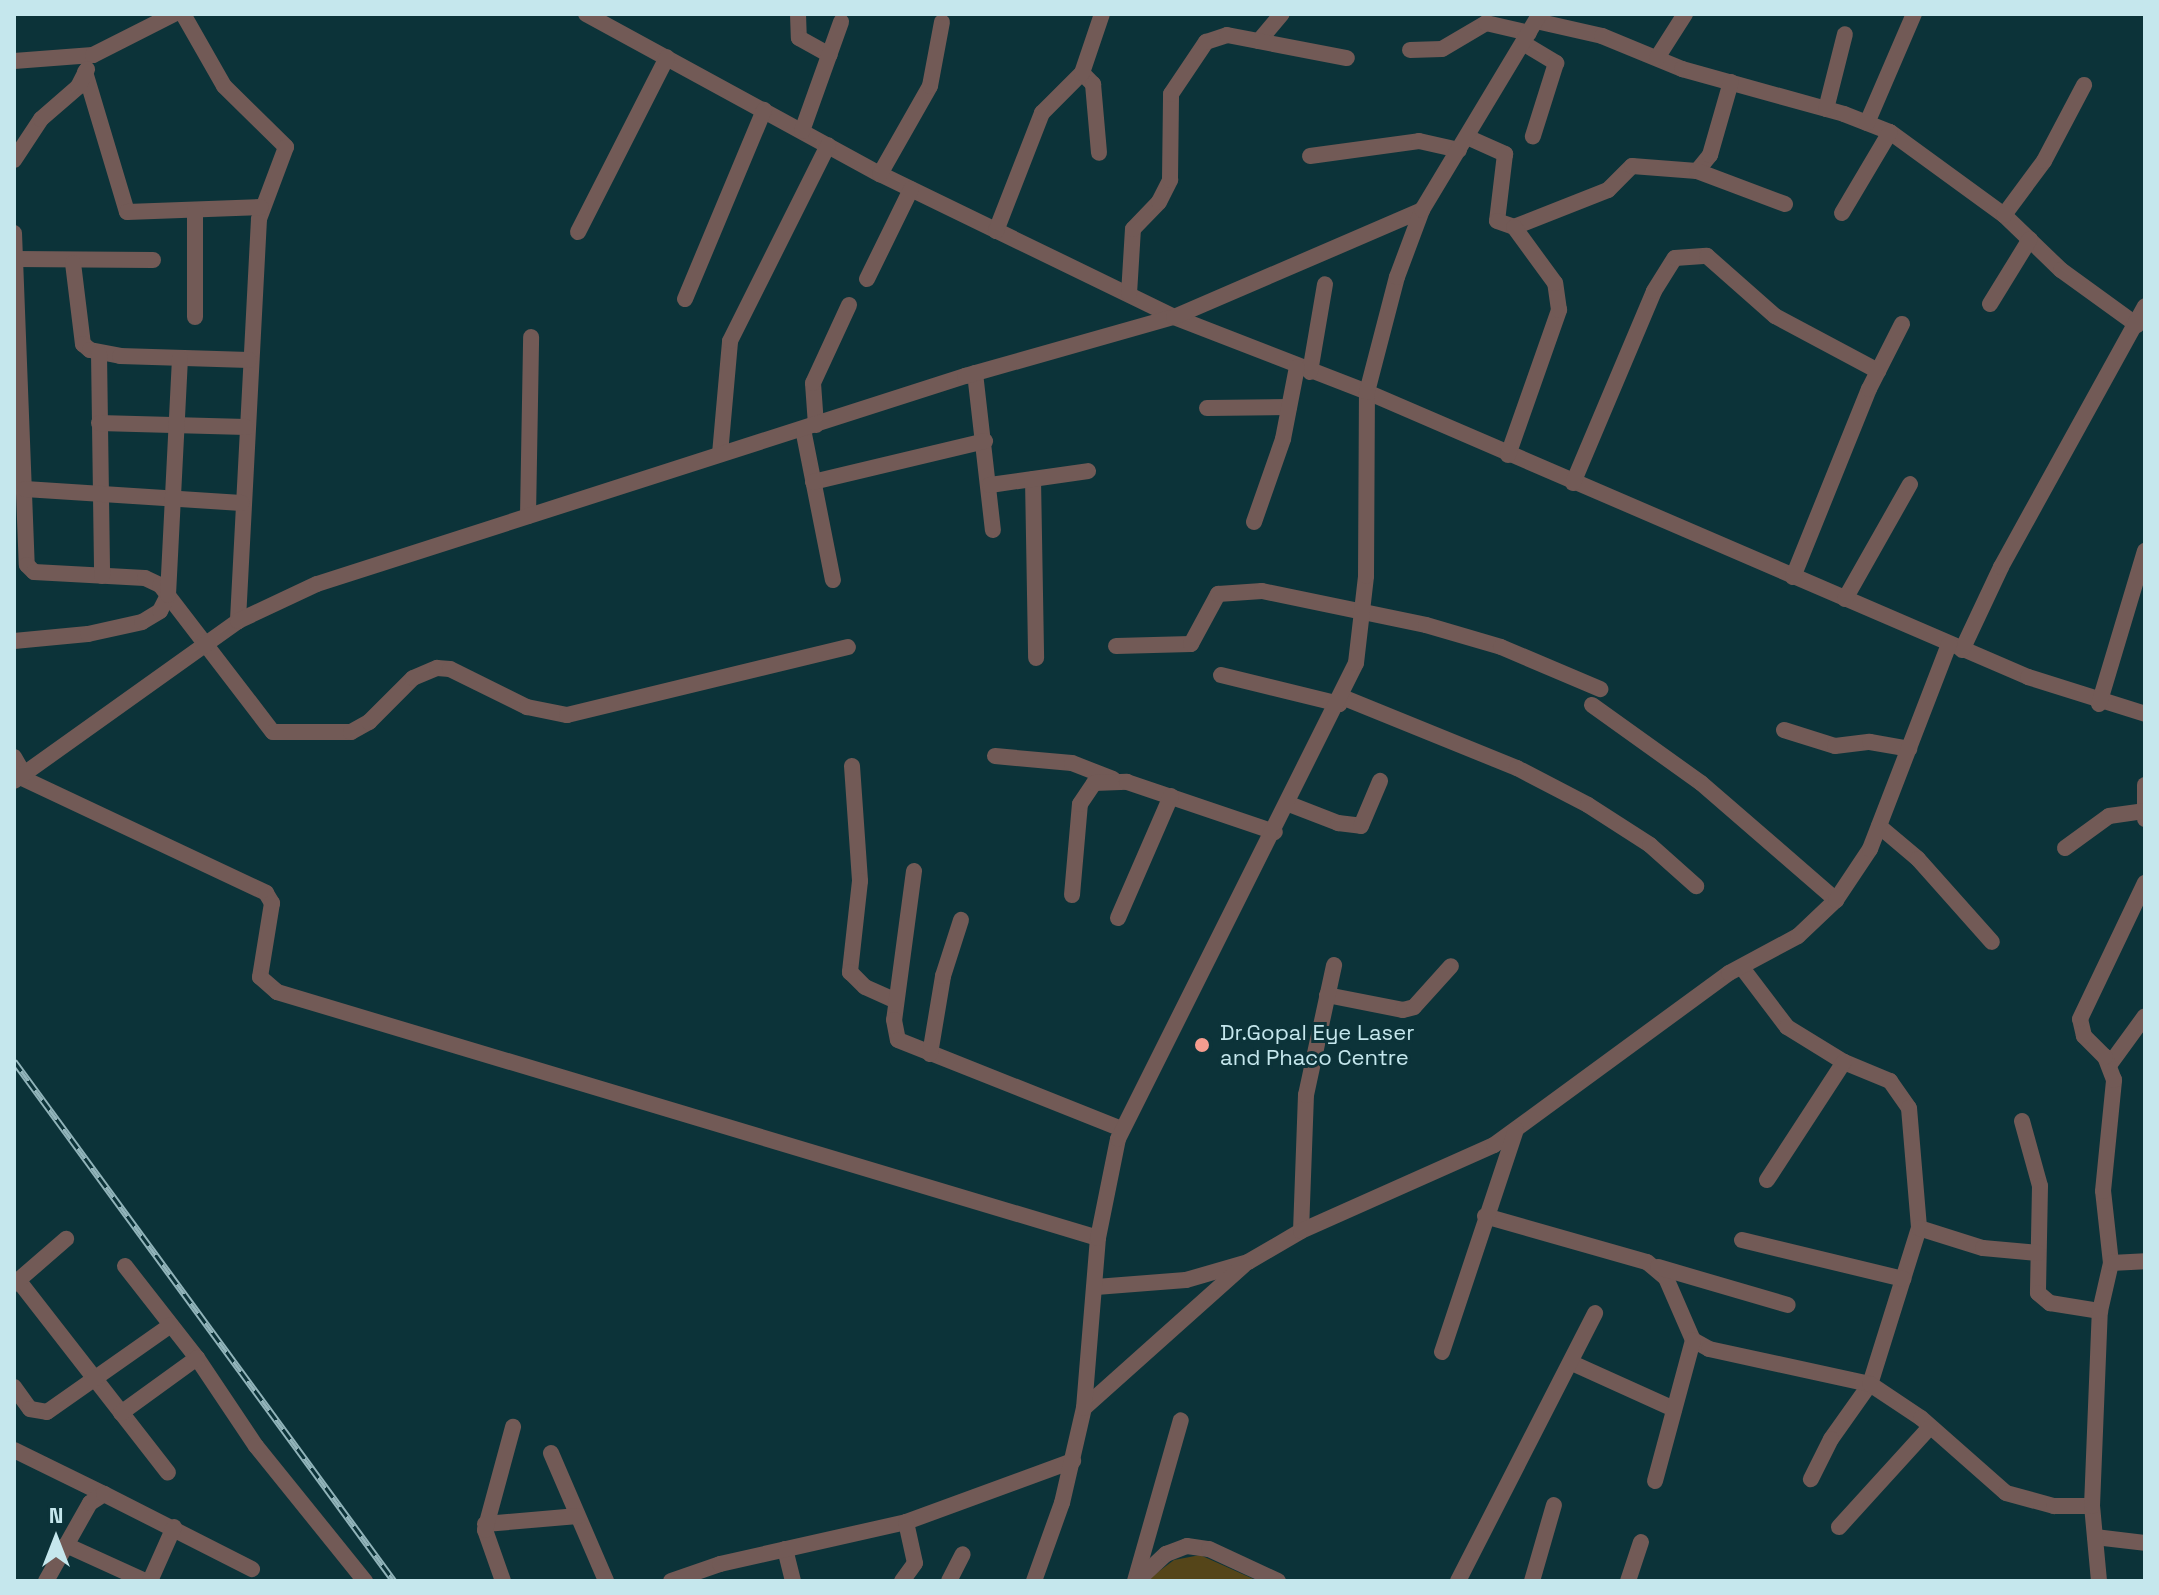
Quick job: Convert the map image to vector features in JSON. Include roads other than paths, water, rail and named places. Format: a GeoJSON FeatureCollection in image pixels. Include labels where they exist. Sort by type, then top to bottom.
{"type":"FeatureCollection","features":[{"type":"Feature","properties":{"kind":"street"},"geometry":{"type":"LineString","coordinates":[[14,61],[93,55],[174,14]]}},
{"type":"Feature","properties":{"kind":"street"},"geometry":{"type":"LineString","coordinates":[[183,14],[224,86],[286,147],[261,207],[249,360],[238,621]]}},
{"type":"Feature","properties":{"kind":"street"},"geometry":{"type":"LineString","coordinates":[[586,14],[880,174],[1174,317],[1367,392],[1956,647],[2099,704],[2145,714]]}},
{"type":"Feature","properties":{"kind":"street"},"geometry":{"type":"LineString","coordinates":[[798,14],[799,38],[830,55]]}},
{"type":"Feature","properties":{"kind":"street"},"geometry":{"type":"LineString","coordinates":[[996,231],[1042,113],[1082,73],[1102,14]]}},
{"type":"Feature","properties":{"kind":"street"},"geometry":{"type":"LineString","coordinates":[[1259,41],[1282,14]]}},
{"type":"Feature","properties":{"kind":"street"},"geometry":{"type":"LineString","coordinates":[[1657,58],[1685,14]]}},
{"type":"Feature","properties":{"kind":"street"},"geometry":{"type":"LineString","coordinates":[[1867,123],[1914,14]]}},
{"type":"Feature","properties":{"kind":"street"},"geometry":{"type":"LineString","coordinates":[[802,131],[841,22]]}},
{"type":"Feature","properties":{"kind":"street"},"geometry":{"type":"LineString","coordinates":[[880,174],[930,86],[942,22]]}},
{"type":"Feature","properties":{"kind":"street"},"geometry":{"type":"LineString","coordinates":[[1410,50],[1442,49],[1486,23],[1602,36],[1657,58],[1867,123],[1890,132],[2004,215],[2137,325]]}},
{"type":"Feature","properties":{"kind":"street"},"geometry":{"type":"LineString","coordinates":[[1532,28],[1556,63],[1533,136]]}},
{"type":"Feature","properties":{"kind":"street"},"geometry":{"type":"LineString","coordinates":[[1034,1581],[1073,1461],[1084,1408],[1106,1178],[1122,1129],[1341,701],[1356,663],[1365,614],[1367,392],[1397,277],[1422,210],[1532,28]]}},
{"type":"Feature","properties":{"kind":"street"},"geometry":{"type":"LineString","coordinates":[[1826,109],[1845,34]]}},
{"type":"Feature","properties":{"kind":"street"},"geometry":{"type":"LineString","coordinates":[[1129,294],[1133,229],[1159,202],[1170,180],[1171,94],[1216,36],[1347,58]]}},
{"type":"Feature","properties":{"kind":"street"},"geometry":{"type":"LineString","coordinates":[[14,160],[41,119],[78,87],[93,55]]}},
{"type":"Feature","properties":{"kind":"street"},"geometry":{"type":"LineString","coordinates":[[578,232],[667,57]]}},
{"type":"Feature","properties":{"kind":"street"},"geometry":{"type":"LineString","coordinates":[[85,72],[122,206],[134,214],[261,207]]}},
{"type":"Feature","properties":{"kind":"street"},"geometry":{"type":"LineString","coordinates":[[1082,73],[1093,84],[1099,153]]}},
{"type":"Feature","properties":{"kind":"street"},"geometry":{"type":"LineString","coordinates":[[1697,171],[1710,155],[1731,82]]}},
{"type":"Feature","properties":{"kind":"street"},"geometry":{"type":"LineString","coordinates":[[2004,215],[2044,161],[2084,85]]}},
{"type":"Feature","properties":{"kind":"street"},"geometry":{"type":"LineString","coordinates":[[685,299],[724,197],[764,110]]}},
{"type":"Feature","properties":{"kind":"street"},"geometry":{"type":"LineString","coordinates":[[1842,213],[1890,132]]}},
{"type":"Feature","properties":{"kind":"street"},"geometry":{"type":"LineString","coordinates":[[1310,156],[1419,141],[1463,143],[1505,154],[1497,221],[1514,227],[1555,283],[1559,310],[1508,455]]}},
{"type":"Feature","properties":{"kind":"street"},"geometry":{"type":"LineString","coordinates":[[720,454],[730,341],[828,145]]}},
{"type":"Feature","properties":{"kind":"street"},"geometry":{"type":"LineString","coordinates":[[1514,227],[1608,190],[1632,166],[1697,171],[1785,204]]}},
{"type":"Feature","properties":{"kind":"street"},"geometry":{"type":"LineString","coordinates":[[867,279],[911,189]]}},
{"type":"Feature","properties":{"kind":"street"},"geometry":{"type":"LineString","coordinates":[[195,210],[195,317]]}},
{"type":"Feature","properties":{"kind":"street"},"geometry":{"type":"LineString","coordinates":[[19,777],[238,621],[317,584],[975,373],[1174,317],[1422,210]]}},
{"type":"Feature","properties":{"kind":"street"},"geometry":{"type":"LineString","coordinates":[[14,233],[27,565],[34,572],[145,578],[168,595],[273,732],[334,736],[369,722],[413,678],[437,668],[450,669],[527,707],[567,715],[848,647]]}},
{"type":"Feature","properties":{"kind":"street"},"geometry":{"type":"LineString","coordinates":[[1990,304],[2030,239]]}},
{"type":"Feature","properties":{"kind":"street"},"geometry":{"type":"LineString","coordinates":[[15,255],[73,263],[153,260]]}},
{"type":"Feature","properties":{"kind":"street"},"geometry":{"type":"LineString","coordinates":[[1573,483],[1654,291],[1675,258],[1707,256],[1775,316],[1878,371]]}},
{"type":"Feature","properties":{"kind":"street"},"geometry":{"type":"LineString","coordinates":[[73,263],[83,344],[99,353],[249,360]]}},
{"type":"Feature","properties":{"kind":"street"},"geometry":{"type":"LineString","coordinates":[[1254,522],[1289,407],[1304,370],[1325,284]]}},
{"type":"Feature","properties":{"kind":"street"},"geometry":{"type":"LineString","coordinates":[[833,580],[813,482],[809,427],[813,383],[849,305]]}},
{"type":"Feature","properties":{"kind":"street"},"geometry":{"type":"LineString","coordinates":[[1084,1408],[1248,1262],[1301,1231],[1410,1186],[1516,1128],[1729,973],[1743,969],[1798,936],[1836,900],[1854,878],[1879,826],[1909,749],[1956,647],[2145,306]]}},
{"type":"Feature","properties":{"kind":"street"},"geometry":{"type":"LineString","coordinates":[[1793,577],[1878,371],[1902,324]]}},
{"type":"Feature","properties":{"kind":"street"},"geometry":{"type":"LineString","coordinates":[[528,516],[531,337]]}},
{"type":"Feature","properties":{"kind":"street"},"geometry":{"type":"LineString","coordinates":[[99,353],[102,576]]}},
{"type":"Feature","properties":{"kind":"street"},"geometry":{"type":"LineString","coordinates":[[14,641],[88,634],[142,622],[160,611],[168,595],[180,358]]}},
{"type":"Feature","properties":{"kind":"street"},"geometry":{"type":"LineString","coordinates":[[975,373],[993,530]]}},
{"type":"Feature","properties":{"kind":"street"},"geometry":{"type":"LineString","coordinates":[[1207,408],[1289,407]]}},
{"type":"Feature","properties":{"kind":"street"},"geometry":{"type":"LineString","coordinates":[[99,423],[246,427]]}},
{"type":"Feature","properties":{"kind":"street"},"geometry":{"type":"LineString","coordinates":[[813,482],[985,441]]}},
{"type":"Feature","properties":{"kind":"street"},"geometry":{"type":"LineString","coordinates":[[990,485],[1088,471]]}},
{"type":"Feature","properties":{"kind":"street"},"geometry":{"type":"LineString","coordinates":[[1033,479],[1036,658]]}},
{"type":"Feature","properties":{"kind":"street"},"geometry":{"type":"LineString","coordinates":[[1845,599],[1910,484]]}},
{"type":"Feature","properties":{"kind":"street"},"geometry":{"type":"LineString","coordinates":[[25,489],[242,503]]}},
{"type":"Feature","properties":{"kind":"street"},"geometry":{"type":"LineString","coordinates":[[2099,704],[2145,551]]}},
{"type":"Feature","properties":{"kind":"street"},"geometry":{"type":"LineString","coordinates":[[1116,646],[1191,644],[1218,594],[1228,590],[1262,591],[1501,647],[1600,689]]}},
{"type":"Feature","properties":{"kind":"street"},"geometry":{"type":"LineString","coordinates":[[1221,675],[1341,701],[1517,768],[1588,805],[1650,845],[1696,886]]}},
{"type":"Feature","properties":{"kind":"street"},"geometry":{"type":"LineString","coordinates":[[1592,705],[1701,783],[1836,900]]}},
{"type":"Feature","properties":{"kind":"street"},"geometry":{"type":"LineString","coordinates":[[1784,730],[1835,746],[1870,742],[1909,749]]}},
{"type":"Feature","properties":{"kind":"street"},"geometry":{"type":"LineString","coordinates":[[995,756],[1072,763],[1114,780],[1275,832]]}},
{"type":"Feature","properties":{"kind":"street"},"geometry":{"type":"LineString","coordinates":[[14,757],[19,777]]}},
{"type":"Feature","properties":{"kind":"street"},"geometry":{"type":"LineString","coordinates":[[852,766],[860,881],[850,972],[865,987],[896,1001]]}},
{"type":"Feature","properties":{"kind":"street"},"geometry":{"type":"LineString","coordinates":[[19,777],[266,893],[272,903],[260,977],[277,992],[1098,1238]]}},
{"type":"Feature","properties":{"kind":"street"},"geometry":{"type":"LineString","coordinates":[[1072,895],[1082,794],[1094,783],[1114,780]]}},
{"type":"Feature","properties":{"kind":"street"},"geometry":{"type":"LineString","coordinates":[[1289,804],[1361,826],[1380,781]]}},
{"type":"Feature","properties":{"kind":"street"},"geometry":{"type":"LineString","coordinates":[[2145,785],[2145,820]]}},
{"type":"Feature","properties":{"kind":"street"},"geometry":{"type":"LineString","coordinates":[[1118,918],[1171,796]]}},
{"type":"Feature","properties":{"kind":"street"},"geometry":{"type":"LineString","coordinates":[[2065,848],[2109,816],[2144,811]]}},
{"type":"Feature","properties":{"kind":"street"},"geometry":{"type":"LineString","coordinates":[[1879,826],[1918,859],[1992,942]]}},
{"type":"Feature","properties":{"kind":"street"},"geometry":{"type":"LineString","coordinates":[[914,871],[896,1001],[898,1040],[1122,1129]]}},
{"type":"Feature","properties":{"kind":"street"},"geometry":{"type":"LineString","coordinates":[[2099,1581],[2092,1506],[2100,1311],[2111,1263],[2103,1204],[2114,1080],[2110,1064],[2084,1036],[2080,1019],[2145,883]]}},
{"type":"Feature","properties":{"kind":"street"},"geometry":{"type":"LineString","coordinates":[[930,1054],[943,976],[961,920]]}},
{"type":"Feature","properties":{"kind":"street"},"geometry":{"type":"LineString","coordinates":[[1301,1231],[1306,1095],[1334,965]]}},
{"type":"Feature","properties":{"kind":"street"},"geometry":{"type":"LineString","coordinates":[[1327,995],[1403,1010],[1414,1007],[1451,966]]}},
{"type":"Feature","properties":{"kind":"street"},"geometry":{"type":"LineString","coordinates":[[1743,969],[1787,1027],[1844,1062],[1890,1081],[1906,1099],[1919,1228],[1870,1384],[1831,1439],[1811,1479]]}},
{"type":"Feature","properties":{"kind":"street"},"geometry":{"type":"LineString","coordinates":[[2110,1064],[2145,1016]]}},
{"type":"Feature","properties":{"kind":"street"},"geometry":{"type":"LineString","coordinates":[[1767,1180],[1844,1062]]}},
{"type":"Feature","properties":{"kind":"street"},"geometry":{"type":"LineString","coordinates":[[2022,1121],[2040,1186],[2038,1253],[2041,1299],[2100,1311]]}},
{"type":"Feature","properties":{"kind":"street"},"geometry":{"type":"LineString","coordinates":[[1442,1352],[1516,1128]]}},
{"type":"Feature","properties":{"kind":"street"},"geometry":{"type":"LineString","coordinates":[[1485,1216],[1613,1249],[1658,1267],[1788,1305]]}},
{"type":"Feature","properties":{"kind":"street"},"geometry":{"type":"LineString","coordinates":[[1919,1228],[1983,1248],[2038,1253]]}},
{"type":"Feature","properties":{"kind":"street"},"geometry":{"type":"LineString","coordinates":[[66,1239],[16,1282],[168,1473]]}},
{"type":"Feature","properties":{"kind":"street"},"geometry":{"type":"LineString","coordinates":[[1742,1240],[1903,1279]]}},
{"type":"Feature","properties":{"kind":"street"},"geometry":{"type":"LineString","coordinates":[[2111,1263],[2145,1261]]}},
{"type":"Feature","properties":{"kind":"street"},"geometry":{"type":"LineString","coordinates":[[1096,1287],[1186,1280],[1248,1262]]}},
{"type":"Feature","properties":{"kind":"street"},"geometry":{"type":"LineString","coordinates":[[125,1266],[197,1358],[256,1446],[365,1581]]}},
{"type":"Feature","properties":{"kind":"street"},"geometry":{"type":"LineString","coordinates":[[1658,1267],[1693,1340],[1709,1349],[1870,1384],[1930,1427],[2006,1493],[2054,1506],[2092,1506]]}},
{"type":"Feature","properties":{"kind":"street"},"geometry":{"type":"LineString","coordinates":[[1458,1581],[1595,1313]]}},
{"type":"Feature","properties":{"kind":"street"},"geometry":{"type":"LineString","coordinates":[[14,1387],[30,1409],[47,1412],[171,1325]]}},
{"type":"Feature","properties":{"kind":"street"},"geometry":{"type":"LineString","coordinates":[[1655,1481],[1693,1340]]}},
{"type":"Feature","properties":{"kind":"street"},"geometry":{"type":"LineString","coordinates":[[121,1413],[197,1358]]}},
{"type":"Feature","properties":{"kind":"street"},"geometry":{"type":"LineString","coordinates":[[1572,1363],[1674,1409]]}},
{"type":"Feature","properties":{"kind":"street"},"geometry":{"type":"LineString","coordinates":[[1136,1581],[1181,1420]]}},
{"type":"Feature","properties":{"kind":"street"},"geometry":{"type":"LineString","coordinates":[[503,1581],[487,1548],[485,1524],[513,1427]]}},
{"type":"Feature","properties":{"kind":"street"},"geometry":{"type":"LineString","coordinates":[[1839,1527],[1930,1427]]}},
{"type":"Feature","properties":{"kind":"street"},"geometry":{"type":"LineString","coordinates":[[14,1450],[174,1527],[252,1569]]}},
{"type":"Feature","properties":{"kind":"street"},"geometry":{"type":"LineString","coordinates":[[551,1453],[606,1581]]}},
{"type":"Feature","properties":{"kind":"street"},"geometry":{"type":"LineString","coordinates":[[671,1581],[785,1549],[906,1522],[1073,1461]]}},
{"type":"Feature","properties":{"kind":"street"},"geometry":{"type":"LineString","coordinates":[[46,1581],[90,1503],[104,1494]]}},
{"type":"Feature","properties":{"kind":"street"},"geometry":{"type":"LineString","coordinates":[[1532,1581],[1554,1505]]}},
{"type":"Feature","properties":{"kind":"street"},"geometry":{"type":"LineString","coordinates":[[485,1524],[578,1516]]}},
{"type":"Feature","properties":{"kind":"street"},"geometry":{"type":"LineString","coordinates":[[902,1581],[915,1563],[906,1522]]}},
{"type":"Feature","properties":{"kind":"street"},"geometry":{"type":"LineString","coordinates":[[66,1545],[147,1581],[174,1527]]}},
{"type":"Feature","properties":{"kind":"street"},"geometry":{"type":"LineString","coordinates":[[2095,1537],[2145,1543]]}},
{"type":"Feature","properties":{"kind":"street"},"geometry":{"type":"LineString","coordinates":[[1628,1581],[1641,1542]]}},
{"type":"Feature","properties":{"kind":"street"},"geometry":{"type":"LineString","coordinates":[[1136,1581],[1166,1554],[1187,1546],[1209,1549],[1278,1581]]}},
{"type":"Feature","properties":{"kind":"street"},"geometry":{"type":"LineString","coordinates":[[785,1549],[793,1581]]}},
{"type":"Feature","properties":{"kind":"street"},"geometry":{"type":"LineString","coordinates":[[949,1581],[963,1554]]}},
{"type":"Feature","properties":{"kind":"railway"},"geometry":{"type":"LineString","coordinates":[[14,1061],[394,1581]]}},
{"type":"Feature","properties":{"kind":"place","name":"Dr.Gopal Eye Laser and Phaco Centre"},"geometry":{"type":"Point","coordinates":[1202,1045]}}]}
